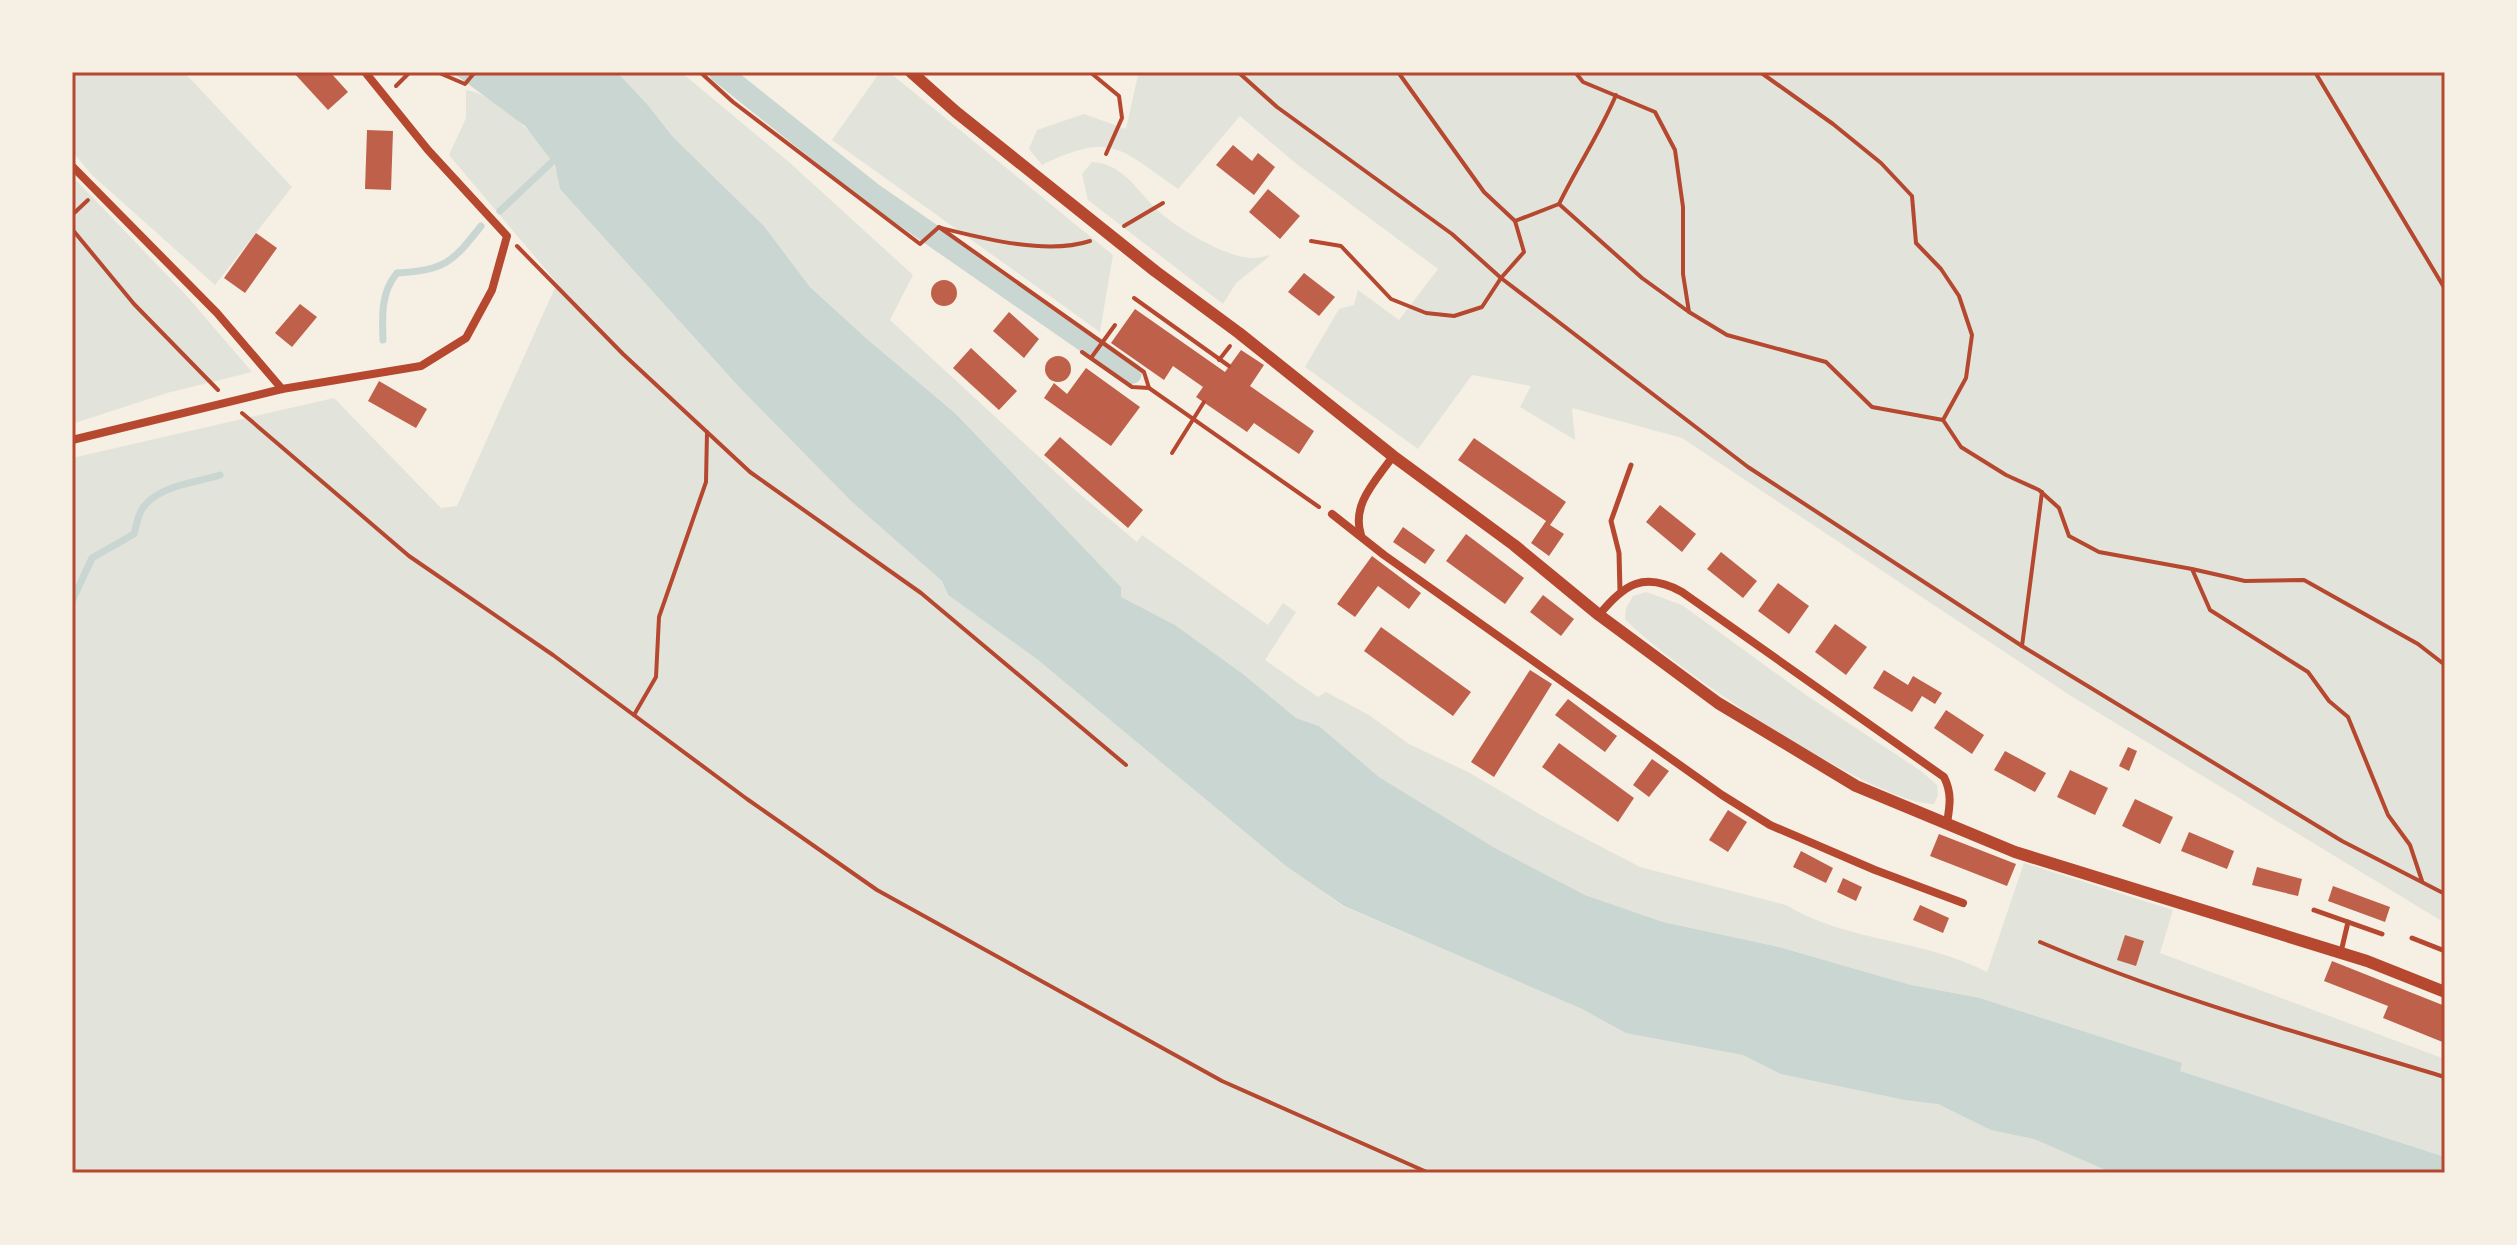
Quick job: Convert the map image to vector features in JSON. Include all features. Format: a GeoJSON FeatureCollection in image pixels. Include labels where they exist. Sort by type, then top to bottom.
{"type":"FeatureCollection","features":[{"type":"Feature","properties":{"kind":"street"},"geometry":{"type":"LineString","coordinates":[[72,440],[282,389],[421,366],[466,338],[492,290],[507,236],[428,150],[365,72]]}},
{"type":"Feature","properties":{"kind":"street"},"geometry":{"type":"LineString","coordinates":[[911,72],[956,112],[1109,234],[1393,456],[1514,545],[1599,615],[1718,703],[1856,786],[2015,852],[2341,953],[2445,992]]}},
{"type":"Feature","properties":{"kind":"street"},"geometry":{"type":"LineString","coordinates":[[72,166],[217,313],[282,389]]}},
{"type":"Feature","properties":{"kind":"street"},"geometry":{"type":"LineString","coordinates":[[1361,536],[1357,522],[1360,506],[1393,456]]}},
{"type":"Feature","properties":{"kind":"street"},"geometry":{"type":"LineString","coordinates":[[1332,514],[1722,795],[1770,825],[1963,903]]}},
{"type":"Feature","properties":{"kind":"street"},"geometry":{"type":"LineString","coordinates":[[1599,615],[1620,591],[1644,582],[1663,582],[1944,777],[1951,801],[1947,823]]}},
{"type":"Feature","properties":{"kind":"lane"},"geometry":{"type":"LineString","coordinates":[[1620,591],[1619,553],[1611,521],[1631,465]]}},
{"type":"Feature","properties":{"kind":"lane"},"geometry":{"type":"LineString","coordinates":[[2314,910],[2382,934]]}},
{"type":"Feature","properties":{"kind":"lane"},"geometry":{"type":"LineString","coordinates":[[2341,953],[2348,922]]}},
{"type":"Feature","properties":{"kind":"lane"},"geometry":{"type":"LineString","coordinates":[[2412,938],[2445,951]]}},
{"type":"Feature","properties":{"kind":"path"},"geometry":{"type":"LineString","coordinates":[[405,79],[410,72]]}},
{"type":"Feature","properties":{"kind":"path"},"geometry":{"type":"LineString","coordinates":[[437,72],[465,84],[475,72]]}},
{"type":"Feature","properties":{"kind":"path"},"geometry":{"type":"LineString","coordinates":[[700,72],[733,102],[920,244],[939,227]]}},
{"type":"Feature","properties":{"kind":"path"},"geometry":{"type":"LineString","coordinates":[[1090,72],[1119,96],[1122,118],[1106,154]]}},
{"type":"Feature","properties":{"kind":"path"},"geometry":{"type":"LineString","coordinates":[[1238,72],[1277,107],[1452,234],[1501,278],[1748,467],[2022,646],[2342,841],[2445,894]]}},
{"type":"Feature","properties":{"kind":"path"},"geometry":{"type":"LineString","coordinates":[[1311,241],[1341,246],[1391,299],[1426,313],[1454,316],[1482,307],[1501,278],[1524,252],[1515,221],[1484,192],[1398,72]]}},
{"type":"Feature","properties":{"kind":"path"},"geometry":{"type":"LineString","coordinates":[[1575,72],[1583,82],[1655,112],[1675,150],[1683,207],[1683,274],[1689,312]]}},
{"type":"Feature","properties":{"kind":"path"},"geometry":{"type":"LineString","coordinates":[[1760,72],[1869,153],[1912,196],[1916,243],[1941,269],[1959,296],[1972,335],[1966,378],[1943,420]]}},
{"type":"Feature","properties":{"kind":"path"},"geometry":{"type":"LineString","coordinates":[[2315,72],[2445,289]]}},
{"type":"Feature","properties":{"kind":"path"},"geometry":{"type":"LineString","coordinates":[[1515,221],[1559,204],[1577,166],[1599,133],[1616,95]]}},
{"type":"Feature","properties":{"kind":"path"},"geometry":{"type":"LineString","coordinates":[[939,227],[1002,242],[1079,245],[1109,234],[1163,203]]}},
{"type":"Feature","properties":{"kind":"path"},"geometry":{"type":"LineString","coordinates":[[1559,204],[1642,278],[1727,335],[1826,362],[1872,407],[1943,420],[1961,447],[2042,492],[2059,508],[2069,536],[2099,552],[2245,581],[2304,580],[2418,644],[2445,665]]}},
{"type":"Feature","properties":{"kind":"path"},"geometry":{"type":"LineString","coordinates":[[939,227],[1144,372],[1149,388]]}},
{"type":"Feature","properties":{"kind":"path"},"geometry":{"type":"LineString","coordinates":[[72,229],[134,304],[209,382]]}},
{"type":"Feature","properties":{"kind":"path"},"geometry":{"type":"LineString","coordinates":[[507,236],[623,354],[750,472],[921,593],[1126,765]]}},
{"type":"Feature","properties":{"kind":"path"},"geometry":{"type":"LineString","coordinates":[[1134,298],[1229,366]]}},
{"type":"Feature","properties":{"kind":"path"},"geometry":{"type":"LineString","coordinates":[[1091,358],[1115,325]]}},
{"type":"Feature","properties":{"kind":"path"},"geometry":{"type":"LineString","coordinates":[[1082,352],[1132,387],[1149,388],[1332,514]]}},
{"type":"Feature","properties":{"kind":"path"},"geometry":{"type":"LineString","coordinates":[[1172,453],[1204,402]]}},
{"type":"Feature","properties":{"kind":"path"},"geometry":{"type":"LineString","coordinates":[[247,417],[409,556],[553,655],[877,890],[1222,1081],[1429,1173]]}},
{"type":"Feature","properties":{"kind":"path"},"geometry":{"type":"LineString","coordinates":[[634,715],[656,677],[659,617],[706,482],[707,431]]}},
{"type":"Feature","properties":{"kind":"path"},"geometry":{"type":"LineString","coordinates":[[2022,646],[2042,492]]}},
{"type":"Feature","properties":{"kind":"path"},"geometry":{"type":"LineString","coordinates":[[2192,569],[2210,610],[2308,672],[2329,701],[2348,717],[2388,815],[2410,845],[2423,883]]}},
{"type":"Feature","properties":{"kind":"path"},"geometry":{"type":"LineString","coordinates":[[2040,942],[2085,962],[2204,1004],[2445,1077]]}},
{"type":"Feature","properties":{"kind":"shaded area"},"geometry":{"type":"Polygon","coordinates":[[[72,72],[184,72],[292,187],[215,285],[92,175],[72,151],[72,72]]]}},
{"type":"Feature","properties":{"kind":"shaded area"},"geometry":{"type":"Polygon","coordinates":[[[452,72],[617,72],[673,137],[764,226],[810,287],[956,414],[1121,587],[1121,597],[1175,625],[1243,674],[1296,718],[1319,726],[1379,777],[1495,848],[1585,895],[1663,922],[1779,947],[1911,985],[1980,998],[2182,1063],[2180,1071],[2445,1157],[2445,1173],[2112,1173],[2034,1139],[1991,1130],[1938,1104],[1781,1074],[1743,1055],[1626,1033],[1582,1009],[1344,906],[1287,867],[1038,660],[948,595],[942,581],[852,502],[739,387],[560,189],[555,165],[525,126],[452,72]]]}},
{"type":"Feature","properties":{"kind":"shaded area"},"geometry":{"type":"Polygon","coordinates":[[[617,72],[681,72],[789,162],[913,275],[890,320],[1076,491],[1137,542],[1142,535],[1268,625],[1283,603],[1296,612],[1265,660],[1318,697],[1326,692],[1369,715],[1409,744],[1468,772],[1548,819],[1640,867],[1786,905],[1834,926],[1938,953],[1987,972],[2024,863],[2173,910],[2160,953],[2445,1059],[2445,1157],[2179,1071],[2181,1063],[1980,998],[1911,985],[1779,947],[1663,922],[1585,895],[1495,848],[1379,777],[1319,726],[1296,718],[1243,674],[1175,625],[1120,597],[1121,587],[956,414],[810,287],[764,226],[673,137],[617,72]]]}},
{"type":"Feature","properties":{"kind":"shaded area"},"geometry":{"type":"Polygon","coordinates":[[[880,72],[889,72],[1113,255],[1100,332],[832,140],[880,72]]]}},
{"type":"Feature","properties":{"kind":"shaded area"},"geometry":{"type":"Polygon","coordinates":[[[1135,72],[2445,72],[2445,923],[2071,696],[1682,438],[1572,408],[1575,440],[1520,407],[1531,386],[1472,375],[1418,449],[1305,367],[1339,309],[1354,305],[1358,290],[1399,320],[1438,269],[1294,162],[1240,116],[1178,189],[1114,149],[1085,149],[1042,165],[1029,149],[1037,130],[1084,114],[1126,129],[1138,75],[1135,72]]]}},
{"type":"Feature","properties":{"kind":"shaded area"},"geometry":{"type":"Polygon","coordinates":[[[466,90],[490,99],[528,131],[548,154],[560,189],[739,387],[852,502],[942,581],[948,595],[1038,660],[1287,867],[1343,906],[1582,1009],[1626,1032],[1743,1055],[1854,1089],[1938,1104],[1991,1129],[2034,1139],[2112,1173],[72,1173],[72,458],[334,398],[441,508],[457,506],[557,283],[449,155],[466,118],[466,90]]]}},
{"type":"Feature","properties":{"kind":"shaded area"},"geometry":{"type":"Polygon","coordinates":[[[1092,162],[1114,168],[1124,175],[1164,216],[1206,243],[1242,257],[1271,255],[1236,283],[1223,304],[1088,200],[1082,174],[1092,162]]]}},
{"type":"Feature","properties":{"kind":"shaded area"},"geometry":{"type":"Polygon","coordinates":[[[72,176],[185,294],[252,372],[167,393],[72,424],[72,176]]]}},
{"type":"Feature","properties":{"kind":"shaded area"},"geometry":{"type":"Polygon","coordinates":[[[1646,592],[1682,605],[1806,695],[1921,771],[1937,785],[1938,795],[1934,804],[1905,798],[1821,758],[1683,668],[1625,619],[1626,608],[1633,596],[1646,592]]]}},
{"type":"Feature","properties":{"kind":"building"},"geometry":{"type":"Polygon","coordinates":[[[293,72],[330,72],[348,92],[328,110],[293,72]]]}},
{"type":"Feature","properties":{"kind":"building"},"geometry":{"type":"Polygon","coordinates":[[[367,130],[393,131],[391,190],[365,189],[367,130]]]}},
{"type":"Feature","properties":{"kind":"building"},"geometry":{"type":"Polygon","coordinates":[[[1233,145],[1252,161],[1258,153],[1275,167],[1254,195],[1216,165],[1233,145]]]}},
{"type":"Feature","properties":{"kind":"building"},"geometry":{"type":"Polygon","coordinates":[[[1268,189],[1300,216],[1280,239],[1249,212],[1268,189]]]}},
{"type":"Feature","properties":{"kind":"building"},"geometry":{"type":"Polygon","coordinates":[[[256,233],[277,248],[245,293],[224,278],[256,233]]]}},
{"type":"Feature","properties":{"kind":"building"},"geometry":{"type":"Polygon","coordinates":[[[1304,273],[1335,297],[1319,316],[1288,292],[1304,273]]]}},
{"type":"Feature","properties":{"kind":"building"},"geometry":{"type":"Polygon","coordinates":[[[944,280],[953,284],[957,293],[953,302],[944,306],[935,302],[931,293],[935,284],[944,280]]]}},
{"type":"Feature","properties":{"kind":"building"},"geometry":{"type":"Polygon","coordinates":[[[300,304],[317,317],[292,347],[275,333],[300,304]]]}},
{"type":"Feature","properties":{"kind":"building"},"geometry":{"type":"Polygon","coordinates":[[[1135,309],[1225,372],[1241,350],[1264,365],[1250,386],[1314,431],[1299,454],[1254,423],[1247,432],[1196,397],[1203,387],[1173,366],[1164,380],[1111,343],[1135,309]]]}},
{"type":"Feature","properties":{"kind":"building"},"geometry":{"type":"Polygon","coordinates":[[[1009,312],[1039,339],[1024,358],[993,331],[1009,312]]]}},
{"type":"Feature","properties":{"kind":"building"},"geometry":{"type":"Polygon","coordinates":[[[971,348],[1017,391],[999,410],[953,368],[971,348]]]}},
{"type":"Feature","properties":{"kind":"building"},"geometry":{"type":"Polygon","coordinates":[[[1058,356],[1067,360],[1071,369],[1067,378],[1058,382],[1049,378],[1045,369],[1049,360],[1058,356]]]}},
{"type":"Feature","properties":{"kind":"building"},"geometry":{"type":"Polygon","coordinates":[[[1086,368],[1140,407],[1111,446],[1044,398],[1054,383],[1067,394],[1086,368]]]}},
{"type":"Feature","properties":{"kind":"building"},"geometry":{"type":"Polygon","coordinates":[[[379,381],[427,409],[416,428],[368,401],[379,381]]]}},
{"type":"Feature","properties":{"kind":"building"},"geometry":{"type":"Polygon","coordinates":[[[1060,437],[1143,510],[1128,528],[1044,455],[1060,437]]]}},
{"type":"Feature","properties":{"kind":"building"},"geometry":{"type":"Polygon","coordinates":[[[1474,438],[1566,502],[1550,525],[1564,534],[1549,556],[1531,543],[1546,521],[1458,460],[1474,438]]]}},
{"type":"Feature","properties":{"kind":"building"},"geometry":{"type":"Polygon","coordinates":[[[1660,505],[1696,534],[1682,552],[1646,522],[1660,505]]]}},
{"type":"Feature","properties":{"kind":"building"},"geometry":{"type":"Polygon","coordinates":[[[1403,527],[1435,550],[1425,564],[1393,542],[1403,527]]]}},
{"type":"Feature","properties":{"kind":"building"},"geometry":{"type":"Polygon","coordinates":[[[1466,534],[1524,578],[1505,604],[1446,561],[1466,534]]]}},
{"type":"Feature","properties":{"kind":"building"},"geometry":{"type":"Polygon","coordinates":[[[1721,552],[1757,581],[1743,598],[1707,569],[1721,552]]]}},
{"type":"Feature","properties":{"kind":"building"},"geometry":{"type":"Polygon","coordinates":[[[1372,556],[1421,593],[1409,609],[1378,586],[1355,617],[1337,604],[1372,556]]]}},
{"type":"Feature","properties":{"kind":"building"},"geometry":{"type":"Polygon","coordinates":[[[1778,583],[1809,606],[1789,634],[1758,611],[1778,583]]]}},
{"type":"Feature","properties":{"kind":"building"},"geometry":{"type":"Polygon","coordinates":[[[1543,595],[1574,619],[1561,636],[1530,612],[1543,595]]]}},
{"type":"Feature","properties":{"kind":"building"},"geometry":{"type":"Polygon","coordinates":[[[1835,624],[1867,647],[1846,675],[1815,652],[1835,624]]]}},
{"type":"Feature","properties":{"kind":"building"},"geometry":{"type":"Polygon","coordinates":[[[1381,627],[1471,692],[1453,716],[1364,651],[1381,627]]]}},
{"type":"Feature","properties":{"kind":"building"},"geometry":{"type":"Polygon","coordinates":[[[1530,670],[1552,684],[1494,777],[1471,762],[1530,670]]]}},
{"type":"Feature","properties":{"kind":"building"},"geometry":{"type":"Polygon","coordinates":[[[1884,670],[1908,685],[1913,676],[1942,693],[1935,704],[1922,696],[1912,712],[1873,688],[1884,670]]]}},
{"type":"Feature","properties":{"kind":"building"},"geometry":{"type":"Polygon","coordinates":[[[1568,699],[1617,736],[1605,752],[1555,715],[1568,699]]]}},
{"type":"Feature","properties":{"kind":"building"},"geometry":{"type":"Polygon","coordinates":[[[1946,710],[1984,735],[1972,754],[1934,728],[1946,710]]]}},
{"type":"Feature","properties":{"kind":"building"},"geometry":{"type":"Polygon","coordinates":[[[1559,743],[1634,798],[1618,822],[1542,767],[1559,743]]]}},
{"type":"Feature","properties":{"kind":"building"},"geometry":{"type":"Polygon","coordinates":[[[2128,747],[2137,751],[2129,771],[2119,766],[2128,747]]]}},
{"type":"Feature","properties":{"kind":"building"},"geometry":{"type":"Polygon","coordinates":[[[2005,751],[2046,773],[2035,792],[1994,770],[2005,751]]]}},
{"type":"Feature","properties":{"kind":"building"},"geometry":{"type":"Polygon","coordinates":[[[1652,759],[1669,771],[1649,797],[1633,785],[1652,759]]]}},
{"type":"Feature","properties":{"kind":"building"},"geometry":{"type":"Polygon","coordinates":[[[2070,770],[2108,788],[2095,815],[2057,797],[2070,770]]]}},
{"type":"Feature","properties":{"kind":"building"},"geometry":{"type":"Polygon","coordinates":[[[2135,799],[2173,817],[2160,844],[2122,826],[2135,799]]]}},
{"type":"Feature","properties":{"kind":"building"},"geometry":{"type":"Polygon","coordinates":[[[1728,810],[1747,822],[1728,852],[1709,840],[1728,810]]]}},
{"type":"Feature","properties":{"kind":"building"},"geometry":{"type":"Polygon","coordinates":[[[2189,832],[2234,851],[2227,869],[2181,851],[2189,832]]]}},
{"type":"Feature","properties":{"kind":"building"},"geometry":{"type":"Polygon","coordinates":[[[1939,834],[2016,864],[2007,886],[1930,856],[1939,834]]]}},
{"type":"Feature","properties":{"kind":"building"},"geometry":{"type":"Polygon","coordinates":[[[1801,851],[1833,868],[1826,883],[1793,867],[1801,851]]]}},
{"type":"Feature","properties":{"kind":"building"},"geometry":{"type":"Polygon","coordinates":[[[2257,867],[2302,879],[2298,896],[2252,885],[2257,867]]]}},
{"type":"Feature","properties":{"kind":"building"},"geometry":{"type":"Polygon","coordinates":[[[1843,878],[1862,887],[1856,901],[1837,892],[1843,878]]]}},
{"type":"Feature","properties":{"kind":"building"},"geometry":{"type":"Polygon","coordinates":[[[2333,886],[2390,907],[2385,922],[2328,901],[2333,886]]]}},
{"type":"Feature","properties":{"kind":"building"},"geometry":{"type":"Polygon","coordinates":[[[1920,905],[1949,918],[1943,933],[1913,920],[1920,905]]]}},
{"type":"Feature","properties":{"kind":"building"},"geometry":{"type":"Polygon","coordinates":[[[2125,935],[2144,941],[2136,966],[2117,960],[2125,935]]]}},
{"type":"Feature","properties":{"kind":"building"},"geometry":{"type":"Polygon","coordinates":[[[2332,961],[2445,1006],[2445,1043],[2383,1018],[2388,1006],[2324,981],[2332,961]]]}},
{"type":"Feature","properties":{"kind":"waterway"},"geometry":{"type":"LineString","coordinates":[[720,72],[873,194],[1131,373]]}},
{"type":"Feature","properties":{"kind":"waterway"},"geometry":{"type":"LineString","coordinates":[[500,211],[554,160]]}},
{"type":"Feature","properties":{"kind":"waterway"},"geometry":{"type":"LineString","coordinates":[[383,340],[385,296],[397,273],[426,270],[446,262],[462,249],[481,226]]}},
{"type":"Feature","properties":{"kind":"waterway"},"geometry":{"type":"LineString","coordinates":[[72,601],[92,558],[134,534],[141,512],[149,501],[167,490],[220,475]]}}]}
